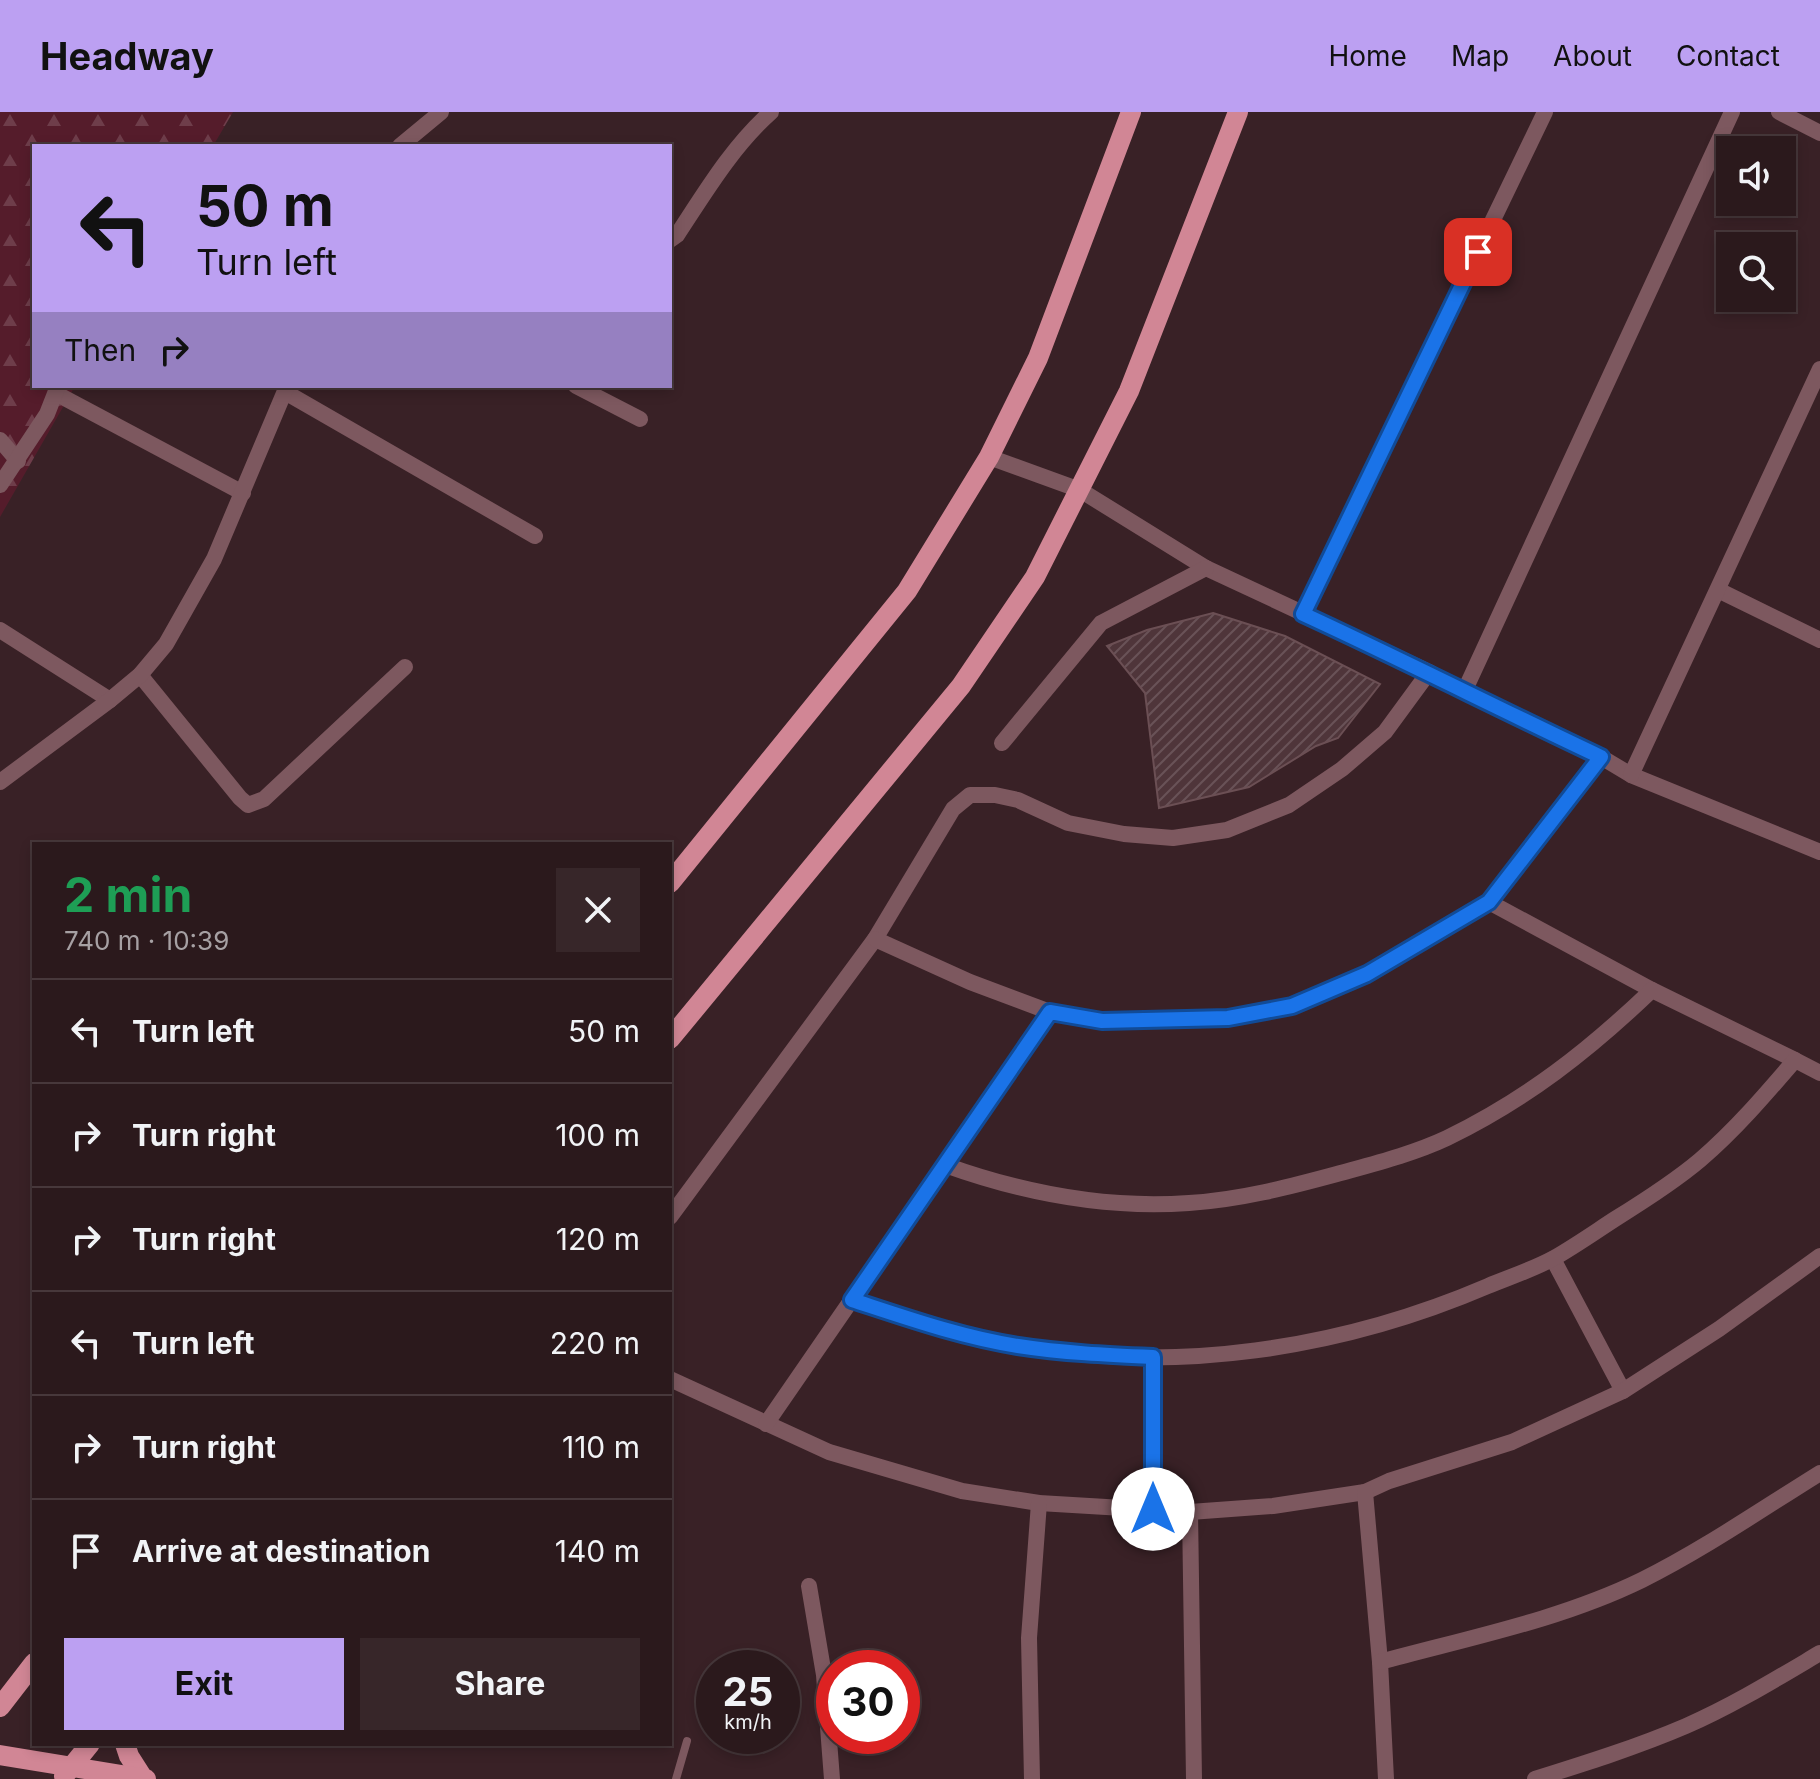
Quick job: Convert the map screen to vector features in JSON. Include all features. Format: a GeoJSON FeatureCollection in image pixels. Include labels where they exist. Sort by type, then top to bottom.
{"type":"FeatureCollection","features":[{"type":"Feature","properties":{"kind":"main road"},"geometry":{"type":"LineString","coordinates":[[672,881],[907,591],[989,457],[1038,358],[1131,112]]}},
{"type":"Feature","properties":{"kind":"main road"},"geometry":{"type":"LineString","coordinates":[[672,1037],[961,686],[1035,577],[1129,391],[1238,112]]}},
{"type":"Feature","properties":{"kind":"main road"},"geometry":{"type":"LineString","coordinates":[[0,1707],[32,1666]]}},
{"type":"Feature","properties":{"kind":"main road"},"geometry":{"type":"LineString","coordinates":[[66,1774],[88,1746]]}},
{"type":"Feature","properties":{"kind":"main road"},"geometry":{"type":"LineString","coordinates":[[126,1746],[144,1779]]}},
{"type":"Feature","properties":{"kind":"main road"},"geometry":{"type":"LineString","coordinates":[[0,1755],[66,1774],[144,1779]]}},
{"type":"Feature","properties":{"kind":"street"},"geometry":{"type":"LineString","coordinates":[[402,144],[441,112]]}},
{"type":"Feature","properties":{"kind":"street"},"geometry":{"type":"LineString","coordinates":[[672,239],[725,162],[771,112]]}},
{"type":"Feature","properties":{"kind":"street"},"geometry":{"type":"LineString","coordinates":[[1303,614],[1545,112]]}},
{"type":"Feature","properties":{"kind":"street"},"geometry":{"type":"LineString","coordinates":[[1464,692],[1732,112]]}},
{"type":"Feature","properties":{"kind":"street"},"geometry":{"type":"LineString","coordinates":[[1779,112],[1820,133]]}},
{"type":"Feature","properties":{"kind":"street"},"geometry":{"type":"LineString","coordinates":[[1631,775],[1820,369]]}},
{"type":"Feature","properties":{"kind":"street"},"geometry":{"type":"LineString","coordinates":[[580,388],[640,419]]}},
{"type":"Feature","properties":{"kind":"street"},"geometry":{"type":"LineString","coordinates":[[0,782],[110,700],[140,675],[166,644],[214,559],[286,389],[535,536]]}},
{"type":"Feature","properties":{"kind":"street"},"geometry":{"type":"LineString","coordinates":[[0,485],[18,461],[57,390],[243,493]]}},
{"type":"Feature","properties":{"kind":"street"},"geometry":{"type":"LineString","coordinates":[[0,440],[18,461]]}},
{"type":"Feature","properties":{"kind":"street"},"geometry":{"type":"LineString","coordinates":[[989,457],[1080,490],[1206,568],[1429,672],[1464,692],[1601,757],[1631,775],[1820,852]]}},
{"type":"Feature","properties":{"kind":"street"},"geometry":{"type":"LineString","coordinates":[[1002,743],[1101,623],[1206,568]]}},
{"type":"Feature","properties":{"kind":"street"},"geometry":{"type":"LineString","coordinates":[[1718,590],[1820,640]]}},
{"type":"Feature","properties":{"kind":"street"},"geometry":{"type":"LineString","coordinates":[[0,630],[110,700]]}},
{"type":"Feature","properties":{"kind":"street"},"geometry":{"type":"LineString","coordinates":[[140,675],[248,805],[264,799],[405,667]]}},
{"type":"Feature","properties":{"kind":"street"},"geometry":{"type":"LineString","coordinates":[[672,1214],[875,939],[953,809],[970,795],[995,795],[1018,800],[1068,823],[1124,834],[1173,838],[1227,830],[1289,805],[1342,769],[1385,732],[1429,672]]}},
{"type":"Feature","properties":{"kind":"street"},"geometry":{"type":"LineString","coordinates":[[875,939],[970,982],[1050,1012],[1102,1021],[1228,1018],[1292,1006],[1367,974],[1489,902],[1601,757]]}},
{"type":"Feature","properties":{"kind":"street"},"geometry":{"type":"LineString","coordinates":[[1489,902],[1652,990],[1820,1073]]}},
{"type":"Feature","properties":{"kind":"street"},"geometry":{"type":"LineString","coordinates":[[945,1165],[1030,1191],[1138,1205],[1191,1203],[1274,1191],[1358,1168],[1445,1139],[1559,1071],[1598,1041],[1652,990]]}},
{"type":"Feature","properties":{"kind":"street"},"geometry":{"type":"LineString","coordinates":[[766,1424],[1050,1012]]}},
{"type":"Feature","properties":{"kind":"street"},"geometry":{"type":"LineString","coordinates":[[852,1300],[933,1327],[1016,1346],[1079,1354],[1153,1357],[1295,1345],[1349,1333],[1434,1309],[1553,1259],[1698,1162],[1741,1122],[1795,1060]]}},
{"type":"Feature","properties":{"kind":"street"},"geometry":{"type":"LineString","coordinates":[[672,1380],[829,1452],[962,1491],[1039,1503],[1190,1512],[1273,1506],[1365,1492],[1389,1481],[1512,1442],[1623,1391],[1719,1329],[1819,1258]]}},
{"type":"Feature","properties":{"kind":"street"},"geometry":{"type":"LineString","coordinates":[[1553,1259],[1623,1391]]}},
{"type":"Feature","properties":{"kind":"street"},"geometry":{"type":"LineString","coordinates":[[1153,1357],[1153,1509]]}},
{"type":"Feature","properties":{"kind":"street"},"geometry":{"type":"LineString","coordinates":[[1380,1662],[1552,1615],[1640,1581],[1692,1553],[1820,1473]]}},
{"type":"Feature","properties":{"kind":"street"},"geometry":{"type":"LineString","coordinates":[[1365,1492],[1380,1662],[1386,1779]]}},
{"type":"Feature","properties":{"kind":"street"},"geometry":{"type":"LineString","coordinates":[[1032,1779],[1029,1638],[1039,1503]]}},
{"type":"Feature","properties":{"kind":"street"},"geometry":{"type":"LineString","coordinates":[[1190,1512],[1194,1779]]}},
{"type":"Feature","properties":{"kind":"street"},"geometry":{"type":"LineString","coordinates":[[809,1586],[824,1675],[832,1779]]}},
{"type":"Feature","properties":{"kind":"street"},"geometry":{"type":"LineString","coordinates":[[1535,1779],[1686,1726],[1752,1694],[1820,1653]]}},
{"type":"Feature","properties":{"kind":"lane"},"geometry":{"type":"LineString","coordinates":[[676,1779],[687,1741]]}},
{"type":"Feature","properties":{"kind":"green space"},"geometry":{"type":"Polygon","coordinates":[[[0,112],[233,112],[214,144],[32,144],[32,388],[74,388],[0,517],[0,112]]]}},
{"type":"Feature","properties":{"kind":"building"},"geometry":{"type":"Polygon","coordinates":[[[1213,613],[1285,636],[1380,684],[1338,738],[1316,746],[1249,787],[1159,808],[1145,693],[1107,646],[1147,630],[1213,613]]]}},
{"type":"Feature","properties":{"kind":"route"},"geometry":{"type":"LineString","coordinates":[[1153,1509],[1153,1357],[1079,1354],[1016,1346],[933,1327],[852,1300],[1050,1012],[1102,1021],[1228,1018],[1292,1006],[1367,974],[1489,902],[1601,757],[1303,614],[1478,252]]}}]}
